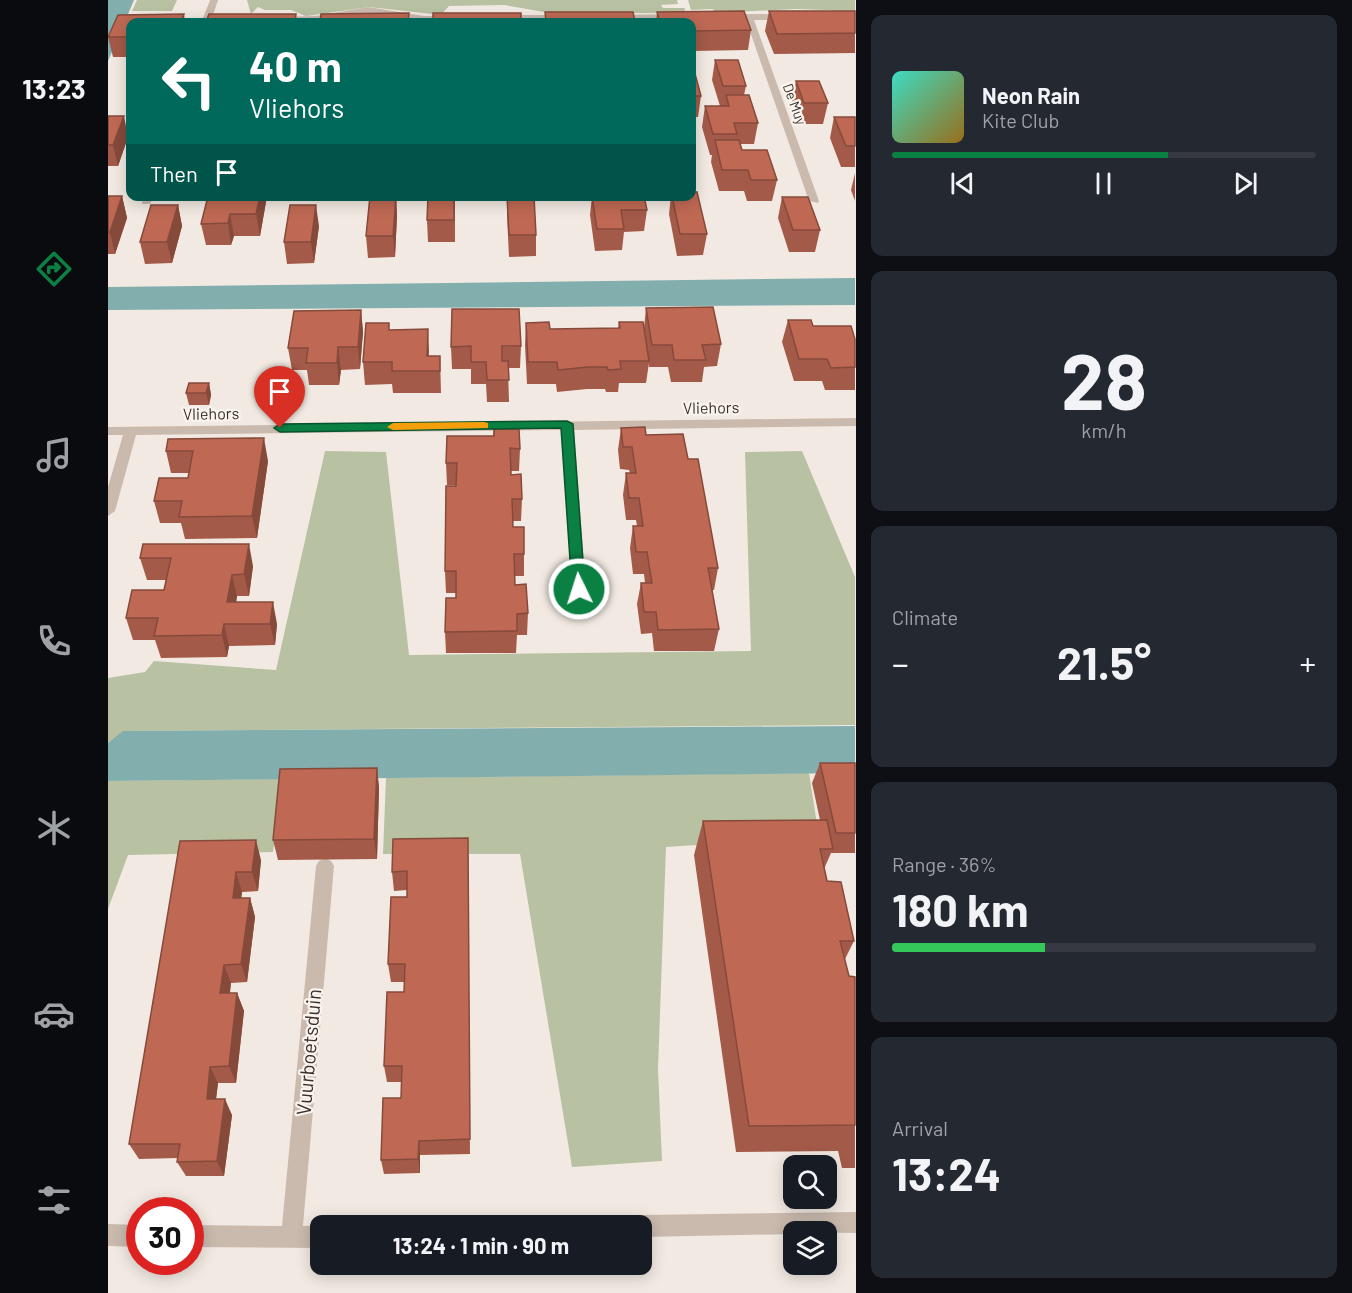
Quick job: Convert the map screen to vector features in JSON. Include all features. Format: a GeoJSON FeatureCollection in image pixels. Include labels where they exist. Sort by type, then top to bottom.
{"type":"FeatureCollection","features":[{"type":"Feature","properties":{"kind":"street"},"geometry":{"type":"LineString","coordinates":[[208,18],[214,0]]}},
{"type":"Feature","properties":{"kind":"street"},"geometry":{"type":"LineString","coordinates":[[325,18],[368,10],[409,18]]}},
{"type":"Feature","properties":{"kind":"street"},"geometry":{"type":"LineString","coordinates":[[673,18],[690,17]]}},
{"type":"Feature","properties":{"kind":"street"},"geometry":{"type":"LineString","coordinates":[[713,17],[796,17]]}},
{"type":"Feature","properties":{"kind":"street","name":"De Muy"},"geometry":{"type":"LineString","coordinates":[[749,17],[814,201]]}},
{"type":"Feature","properties":{"kind":"street","name":"Vliehors"},"geometry":{"type":"LineString","coordinates":[[108,431],[855,422]]}},
{"type":"Feature","properties":{"kind":"street"},"geometry":{"type":"LineString","coordinates":[[567,424],[579,589]]}},
{"type":"Feature","properties":{"kind":"street"},"geometry":{"type":"LineString","coordinates":[[108,511],[131,430]]}},
{"type":"Feature","properties":{"kind":"street","name":"Vuurboetsduin"},"geometry":{"type":"LineString","coordinates":[[291,1238],[325,866]]}},
{"type":"Feature","properties":{"kind":"street"},"geometry":{"type":"LineString","coordinates":[[652,1226],[855,1222]]}},
{"type":"Feature","properties":{"kind":"street"},"geometry":{"type":"LineString","coordinates":[[108,1235],[126,1236]]}},
{"type":"Feature","properties":{"kind":"street"},"geometry":{"type":"LineString","coordinates":[[204,1236],[310,1237]]}},
{"type":"Feature","properties":{"kind":"green space"},"geometry":{"type":"Polygon","coordinates":[[[137,0],[177,0],[172,11],[132,11],[137,0]]]}},
{"type":"Feature","properties":{"kind":"green space"},"geometry":{"type":"Polygon","coordinates":[[[247,0],[677,0],[678,4],[661,5],[663,8],[685,8],[684,13],[550,13],[504,5],[449,6],[441,15],[369,7],[306,16],[291,10],[265,10],[258,7],[251,14],[247,0]]]}},
{"type":"Feature","properties":{"kind":"green space"},"geometry":{"type":"Polygon","coordinates":[[[688,0],[855,0],[855,11],[796,9],[715,13],[713,9],[691,10],[688,0]]]}},
{"type":"Feature","properties":{"kind":"green space"},"geometry":{"type":"Polygon","coordinates":[[[325,451],[386,452],[409,655],[751,651],[745,452],[802,451],[855,577],[855,725],[124,731],[108,743],[108,678],[145,672],[154,661],[276,670],[325,451]]]}},
{"type":"Feature","properties":{"kind":"green space"},"geometry":{"type":"Polygon","coordinates":[[[809,773],[819,837],[666,847],[658,1069],[662,1161],[572,1167],[520,854],[383,854],[386,778],[809,773]]]}},
{"type":"Feature","properties":{"kind":"green space"},"geometry":{"type":"Polygon","coordinates":[[[283,779],[273,852],[128,855],[108,909],[108,781],[283,779]]]}},
{"type":"Feature","properties":{"kind":"water"},"geometry":{"type":"Polygon","coordinates":[[[108,0],[134,0],[126,18],[108,61],[108,0]]]}},
{"type":"Feature","properties":{"kind":"water"},"geometry":{"type":"Polygon","coordinates":[[[855,278],[855,305],[108,310],[108,287],[855,278]]]}},
{"type":"Feature","properties":{"kind":"water"},"geometry":{"type":"Polygon","coordinates":[[[855,726],[855,773],[108,781],[108,743],[123,731],[855,726]]]}},
{"type":"Feature","properties":{"kind":"building"},"geometry":{"type":"Polygon","coordinates":[[[744,11],[751,30],[696,31],[696,18],[659,18],[657,12],[744,11]]]}},
{"type":"Feature","properties":{"kind":"building"},"geometry":{"type":"Polygon","coordinates":[[[769,11],[855,11],[855,33],[777,34],[769,11]]]}},
{"type":"Feature","properties":{"kind":"building"},"geometry":{"type":"Polygon","coordinates":[[[545,12],[633,12],[634,18],[546,18],[545,12]]]}},
{"type":"Feature","properties":{"kind":"building"},"geometry":{"type":"Polygon","coordinates":[[[409,13],[408,18],[320,18],[321,14],[409,13]]]}},
{"type":"Feature","properties":{"kind":"building"},"geometry":{"type":"Polygon","coordinates":[[[433,13],[521,13],[521,18],[433,18],[433,13]]]}},
{"type":"Feature","properties":{"kind":"building"},"geometry":{"type":"Polygon","coordinates":[[[184,14],[182,18],[126,18],[126,37],[108,37],[118,15],[184,14]]]}},
{"type":"Feature","properties":{"kind":"building"},"geometry":{"type":"Polygon","coordinates":[[[209,14],[296,14],[296,18],[208,18],[209,14]]]}},
{"type":"Feature","properties":{"kind":"building"},"geometry":{"type":"Polygon","coordinates":[[[715,60],[738,60],[746,86],[723,86],[715,60]]]}},
{"type":"Feature","properties":{"kind":"building"},"geometry":{"type":"Polygon","coordinates":[[[696,77],[701,96],[696,96],[696,77]]]}},
{"type":"Feature","properties":{"kind":"building"},"geometry":{"type":"Polygon","coordinates":[[[796,81],[819,81],[828,103],[804,103],[796,81]]]}},
{"type":"Feature","properties":{"kind":"building"},"geometry":{"type":"Polygon","coordinates":[[[726,95],[749,95],[758,123],[734,123],[737,134],[713,134],[705,106],[729,106],[726,95]]]}},
{"type":"Feature","properties":{"kind":"building"},"geometry":{"type":"Polygon","coordinates":[[[108,116],[124,116],[113,145],[108,145],[108,116]]]}},
{"type":"Feature","properties":{"kind":"building"},"geometry":{"type":"Polygon","coordinates":[[[834,117],[855,117],[855,146],[846,146],[834,117]]]}},
{"type":"Feature","properties":{"kind":"building"},"geometry":{"type":"Polygon","coordinates":[[[715,140],[739,140],[742,150],[767,150],[777,180],[751,180],[748,170],[722,170],[715,140]]]}},
{"type":"Feature","properties":{"kind":"building"},"geometry":{"type":"Polygon","coordinates":[[[696,192],[707,234],[680,234],[673,201],[696,201],[696,192]]]}},
{"type":"Feature","properties":{"kind":"building"},"geometry":{"type":"Polygon","coordinates":[[[108,196],[122,196],[110,232],[108,232],[108,196]]]}},
{"type":"Feature","properties":{"kind":"building"},"geometry":{"type":"Polygon","coordinates":[[[782,197],[808,197],[820,230],[793,230],[782,197]]]}},
{"type":"Feature","properties":{"kind":"building"},"geometry":{"type":"Polygon","coordinates":[[[207,201],[259,201],[256,214],[230,214],[228,223],[201,224],[207,201]]]}},
{"type":"Feature","properties":{"kind":"building"},"geometry":{"type":"Polygon","coordinates":[[[370,201],[396,201],[393,236],[366,236],[370,201]]]}},
{"type":"Feature","properties":{"kind":"building"},"geometry":{"type":"Polygon","coordinates":[[[428,201],[454,201],[454,220],[427,220],[428,201]]]}},
{"type":"Feature","properties":{"kind":"building"},"geometry":{"type":"Polygon","coordinates":[[[507,201],[534,201],[536,235],[509,235],[507,201]]]}},
{"type":"Feature","properties":{"kind":"building"},"geometry":{"type":"Polygon","coordinates":[[[593,201],[645,201],[647,210],[621,210],[624,229],[597,229],[593,201]]]}},
{"type":"Feature","properties":{"kind":"building"},"geometry":{"type":"Polygon","coordinates":[[[151,205],[178,205],[167,242],[140,242],[151,205]]]}},
{"type":"Feature","properties":{"kind":"building"},"geometry":{"type":"Polygon","coordinates":[[[290,205],[316,205],[311,242],[284,242],[290,205]]]}},
{"type":"Feature","properties":{"kind":"building"},"geometry":{"type":"Polygon","coordinates":[[[713,307],[721,344],[702,345],[706,360],[674,360],[672,345],[652,345],[646,308],[713,307]]]}},
{"type":"Feature","properties":{"kind":"building"},"geometry":{"type":"Polygon","coordinates":[[[452,309],[519,309],[521,346],[502,346],[502,361],[508,361],[509,380],[487,380],[486,362],[471,362],[471,346],[451,347],[452,309]]]}},
{"type":"Feature","properties":{"kind":"building"},"geometry":{"type":"Polygon","coordinates":[[[361,310],[358,347],[338,347],[337,363],[306,363],[308,348],[288,348],[294,311],[361,310]]]}},
{"type":"Feature","properties":{"kind":"building"},"geometry":{"type":"Polygon","coordinates":[[[788,320],[811,320],[813,326],[851,326],[855,339],[855,367],[831,368],[827,359],[799,359],[788,320]]]}},
{"type":"Feature","properties":{"kind":"building"},"geometry":{"type":"Polygon","coordinates":[[[549,322],[550,329],[620,328],[619,322],[643,322],[649,361],[620,361],[621,369],[608,370],[607,367],[588,367],[558,370],[557,362],[528,362],[526,323],[549,322]]]}},
{"type":"Feature","properties":{"kind":"building"},"geometry":{"type":"Polygon","coordinates":[[[366,323],[389,323],[389,330],[428,329],[427,356],[440,356],[440,371],[392,371],[392,362],[363,362],[366,323]]]}},
{"type":"Feature","properties":{"kind":"building"},"geometry":{"type":"Polygon","coordinates":[[[189,383],[209,383],[206,393],[186,393],[189,383]]]}},
{"type":"Feature","properties":{"kind":"building"},"geometry":{"type":"Polygon","coordinates":[[[645,427],[646,435],[683,434],[688,459],[698,459],[718,568],[708,568],[719,629],[658,630],[656,612],[644,612],[641,583],[652,583],[647,552],[636,552],[633,526],[643,526],[639,498],[629,498],[626,473],[636,473],[632,447],[623,447],[621,428],[645,427]]]}},
{"type":"Feature","properties":{"kind":"building"},"geometry":{"type":"Polygon","coordinates":[[[494,429],[519,429],[520,449],[510,448],[511,475],[521,474],[522,499],[512,499],[513,527],[524,527],[524,554],[514,554],[515,585],[526,584],[528,613],[517,614],[517,631],[445,632],[446,598],[456,598],[456,571],[445,571],[446,486],[456,486],[457,463],[446,463],[447,436],[494,436],[494,429]]]}},
{"type":"Feature","properties":{"kind":"building"},"geometry":{"type":"Polygon","coordinates":[[[264,438],[252,516],[179,517],[182,501],[154,501],[159,478],[188,478],[193,451],[166,451],[168,439],[264,438]]]}},
{"type":"Feature","properties":{"kind":"building"},"geometry":{"type":"Polygon","coordinates":[[[143,544],[249,544],[244,574],[232,575],[227,602],[273,602],[270,624],[224,624],[222,635],[154,636],[158,618],[126,618],[132,590],[164,590],[171,558],[140,558],[143,544]]]}},
{"type":"Feature","properties":{"kind":"building"},"geometry":{"type":"Polygon","coordinates":[[[820,763],[855,763],[855,833],[836,833],[820,763]]]}},
{"type":"Feature","properties":{"kind":"building"},"geometry":{"type":"Polygon","coordinates":[[[377,768],[374,839],[273,840],[280,769],[377,768]]]}},
{"type":"Feature","properties":{"kind":"building"},"geometry":{"type":"Polygon","coordinates":[[[827,820],[833,849],[820,849],[827,881],[841,882],[854,941],[840,941],[849,976],[855,977],[855,1125],[749,1126],[703,821],[827,820]]]}},
{"type":"Feature","properties":{"kind":"building"},"geometry":{"type":"Polygon","coordinates":[[[468,838],[470,1139],[419,1141],[418,1159],[381,1160],[383,1098],[401,1098],[402,1066],[384,1066],[387,992],[404,992],[405,964],[388,964],[391,897],[407,897],[407,871],[392,872],[393,839],[468,838]]]}},
{"type":"Feature","properties":{"kind":"building"},"geometry":{"type":"Polygon","coordinates":[[[256,840],[252,872],[236,872],[233,898],[250,898],[241,964],[224,965],[220,993],[237,993],[229,1066],[210,1067],[207,1099],[225,1099],[217,1161],[177,1162],[180,1144],[129,1144],[180,841],[256,840]]]}},
{"type":"Feature","properties":{"kind":"slow traffic"},"geometry":{"type":"LineString","coordinates":[[393,427],[484,426]]}},
{"type":"Feature","properties":{"kind":"route"},"geometry":{"type":"LineString","coordinates":[[280,428],[567,424],[579,589]]}}]}
